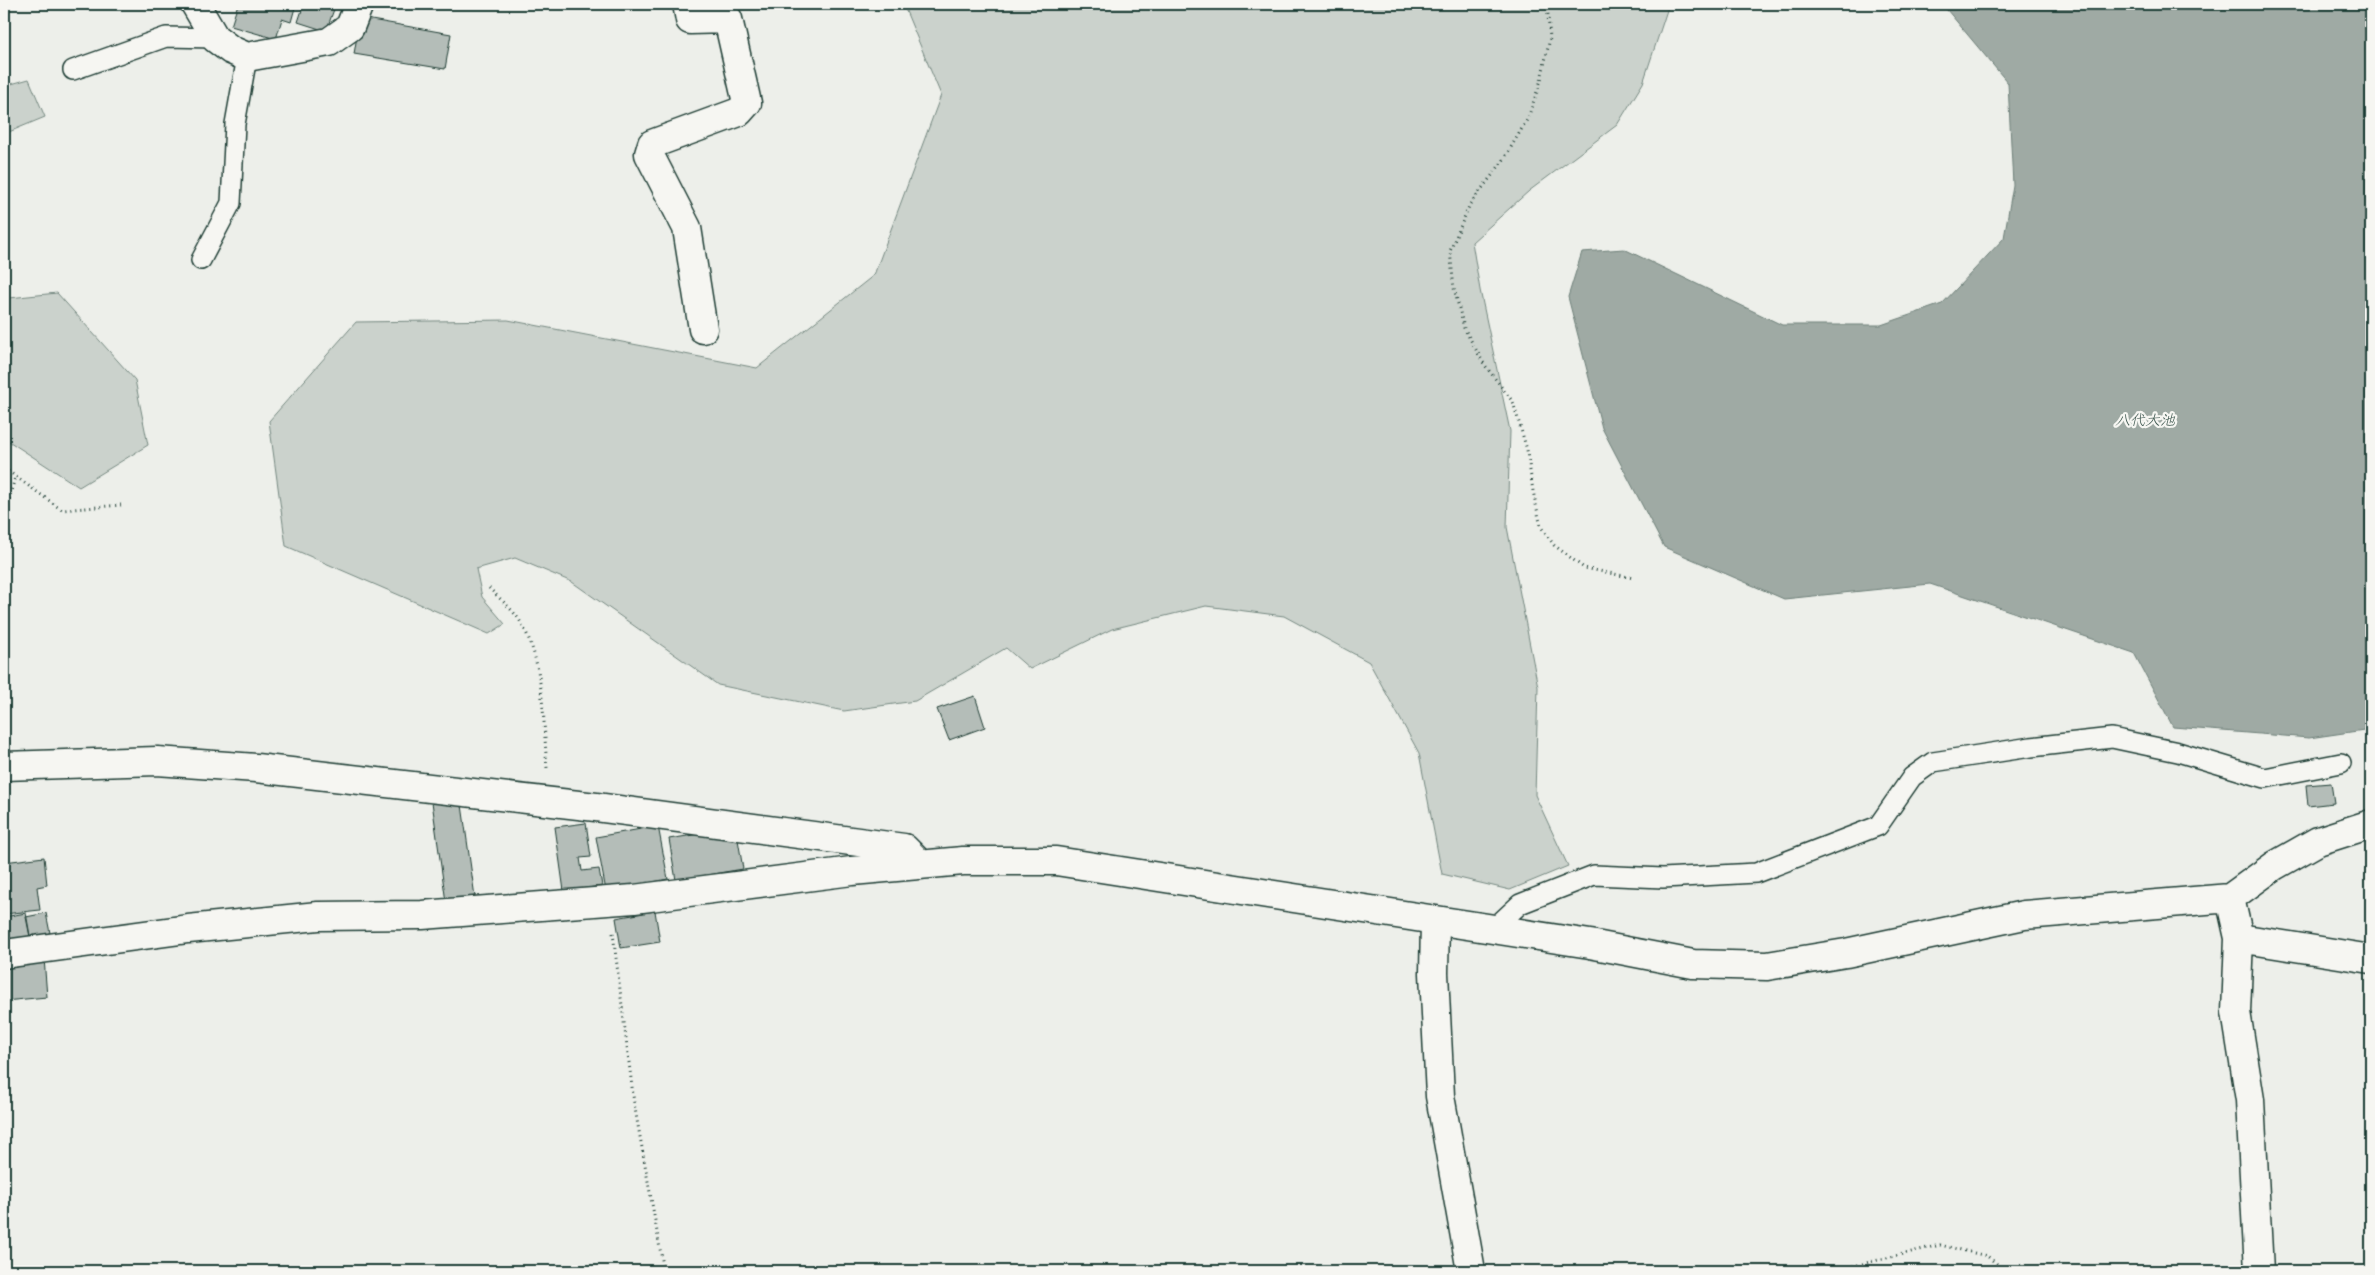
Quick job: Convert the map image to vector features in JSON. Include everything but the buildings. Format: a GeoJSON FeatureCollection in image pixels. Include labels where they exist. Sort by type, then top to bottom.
{"type":"FeatureCollection","features":[{"type":"Feature","properties":{"kind":"street"},"geometry":{"type":"LineString","coordinates":[[195,4],[214,38],[231,50],[247,57],[329,42],[350,27],[359,4]]}},
{"type":"Feature","properties":{"kind":"street"},"geometry":{"type":"LineString","coordinates":[[687,4],[690,20],[728,19],[747,103],[739,112],[652,144],[649,154],[687,228],[703,329]]}},
{"type":"Feature","properties":{"kind":"street"},"geometry":{"type":"LineString","coordinates":[[4,766],[157,761],[256,768],[549,801],[904,848],[920,865]]}},
{"type":"Feature","properties":{"kind":"street"},"geometry":{"type":"LineString","coordinates":[[4,954],[188,929],[318,916],[422,915],[608,901],[852,871],[963,861],[1056,861],[1590,944],[1693,964],[1767,966],[1846,953],[2024,915],[2230,898],[2274,866],[2318,841],[2371,824]]}},
{"type":"Feature","properties":{"kind":"street"},"geometry":{"type":"LineString","coordinates":[[2230,898],[2239,938],[2236,1012],[2250,1100],[2259,1271]]}},
{"type":"Feature","properties":{"kind":"street"},"geometry":{"type":"LineString","coordinates":[[1435,921],[1434,973],[1440,1096],[1471,1271]]}},
{"type":"Feature","properties":{"kind":"street"},"geometry":{"type":"LineString","coordinates":[[2239,938],[2371,960]]}},
{"type":"Feature","properties":{"kind":"lane"},"geometry":{"type":"LineString","coordinates":[[73,70],[166,37],[214,38]]}},
{"type":"Feature","properties":{"kind":"lane"},"geometry":{"type":"LineString","coordinates":[[202,260],[231,204],[235,124],[247,57]]}},
{"type":"Feature","properties":{"kind":"lane"},"geometry":{"type":"LineString","coordinates":[[1492,930],[1520,904],[1594,876],[1663,878],[1756,873],[1878,826],[1912,777],[1933,762],[2031,747],[2112,738],[2178,752],[2264,778],[2341,763]]}},
{"type":"Feature","properties":{"kind":"path"},"geometry":{"type":"LineString","coordinates":[[1547,4],[1550,38],[1541,80],[1528,118],[1503,161],[1470,204],[1450,251],[1454,288],[1464,328],[1484,364],[1513,402],[1527,450],[1532,492],[1541,527],[1554,545],[1584,568],[1634,578]]}},
{"type":"Feature","properties":{"kind":"path"},"geometry":{"type":"LineString","coordinates":[[4,468],[62,510],[121,505]]}},
{"type":"Feature","properties":{"kind":"path"},"geometry":{"type":"LineString","coordinates":[[4,534],[7,508],[16,477]]}},
{"type":"Feature","properties":{"kind":"path"},"geometry":{"type":"LineString","coordinates":[[489,588],[518,618],[533,647],[541,700],[549,801]]}},
{"type":"Feature","properties":{"kind":"path"},"geometry":{"type":"LineString","coordinates":[[608,901],[634,1103],[664,1271]]}},
{"type":"Feature","properties":{"kind":"path"},"geometry":{"type":"LineString","coordinates":[[1833,1271],[1940,1245],[1987,1256],[2006,1271]]}},
{"type":"Feature","properties":{"kind":"shaded area"},"geometry":{"type":"Polygon","coordinates":[[[903,4],[1669,4],[1643,83],[1617,125],[1529,191],[1472,242],[1480,290],[1510,431],[1507,527],[1538,687],[1535,795],[1568,866],[1510,890],[1442,874],[1419,753],[1369,662],[1284,616],[1206,606],[1112,629],[1030,669],[1006,648],[915,701],[844,711],[718,685],[572,582],[515,558],[476,569],[482,597],[505,624],[489,634],[286,546],[269,421],[356,322],[508,320],[757,368],[874,275],[941,95],[903,4]]]}},
{"type":"Feature","properties":{"kind":"shaded area"},"geometry":{"type":"Polygon","coordinates":[[[29,79],[45,117],[4,134],[4,86],[29,79]]]}},
{"type":"Feature","properties":{"kind":"shaded area"},"geometry":{"type":"Polygon","coordinates":[[[4,292],[9,298],[57,293],[135,380],[148,445],[79,487],[4,438],[4,292]]]}},
{"type":"Feature","properties":{"kind":"water","name":"八代大池"},"geometry":{"type":"Polygon","coordinates":[[[1942,4],[2371,4],[2371,729],[2309,738],[2173,727],[2134,653],[1930,584],[1784,599],[1664,547],[1602,428],[1568,297],[1582,252],[1624,249],[1782,325],[1881,325],[1942,304],[2004,238],[2013,185],[2008,83],[1942,4]]]}}]}
